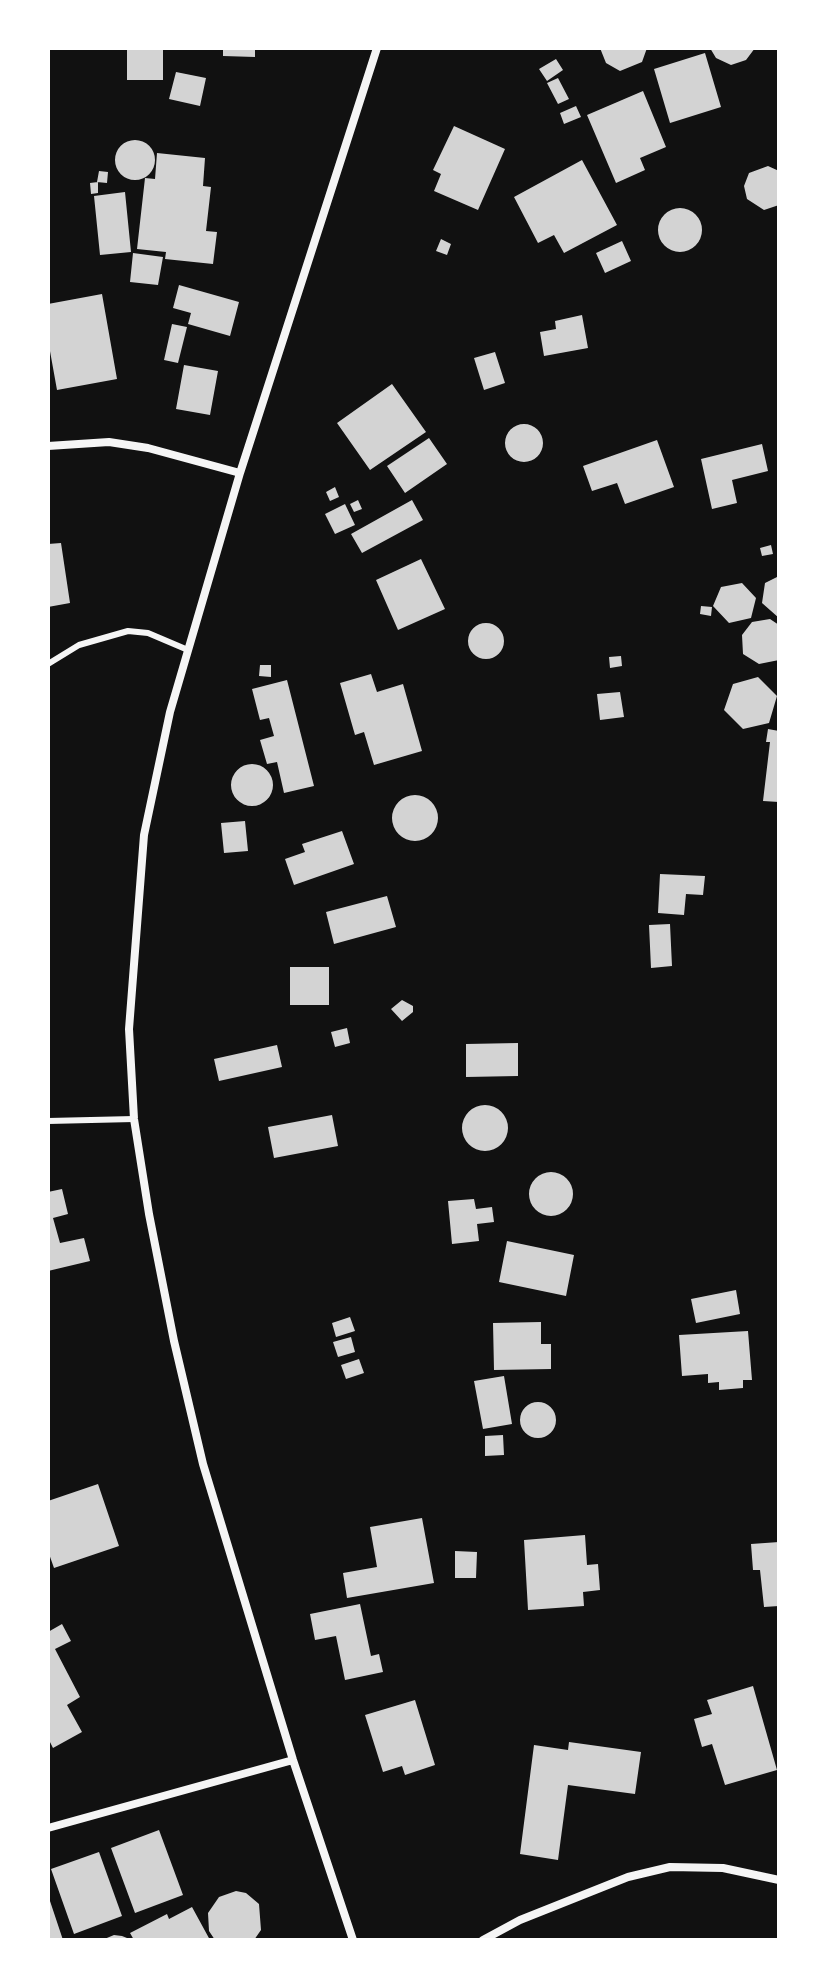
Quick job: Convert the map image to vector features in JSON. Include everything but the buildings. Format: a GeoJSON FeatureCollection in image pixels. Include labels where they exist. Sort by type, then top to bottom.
{"type":"FeatureCollection","features":[{"type":"Feature","properties":{"kind":"street"},"geometry":{"type":"LineString","coordinates":[[353,1940],[293,1760],[200,1448],[165,1299],[134,1119],[129,1029],[144,835],[170,712],[240,473],[377,48]]}},
{"type":"Feature","properties":{"kind":"street"},"geometry":{"type":"LineString","coordinates":[[48,446],[109,442],[148,448],[240,473]]}},
{"type":"Feature","properties":{"kind":"street"},"geometry":{"type":"LineString","coordinates":[[48,1828],[293,1760]]}},
{"type":"Feature","properties":{"kind":"street"},"geometry":{"type":"LineString","coordinates":[[483,1940],[520,1920],[628,1877],[670,1867],[723,1868],[779,1880]]}},
{"type":"Feature","properties":{"kind":"lane"},"geometry":{"type":"LineString","coordinates":[[48,664],[79,645],[128,631],[148,633],[188,650]]}},
{"type":"Feature","properties":{"kind":"lane"},"geometry":{"type":"LineString","coordinates":[[48,1121],[134,1119]]}}]}
